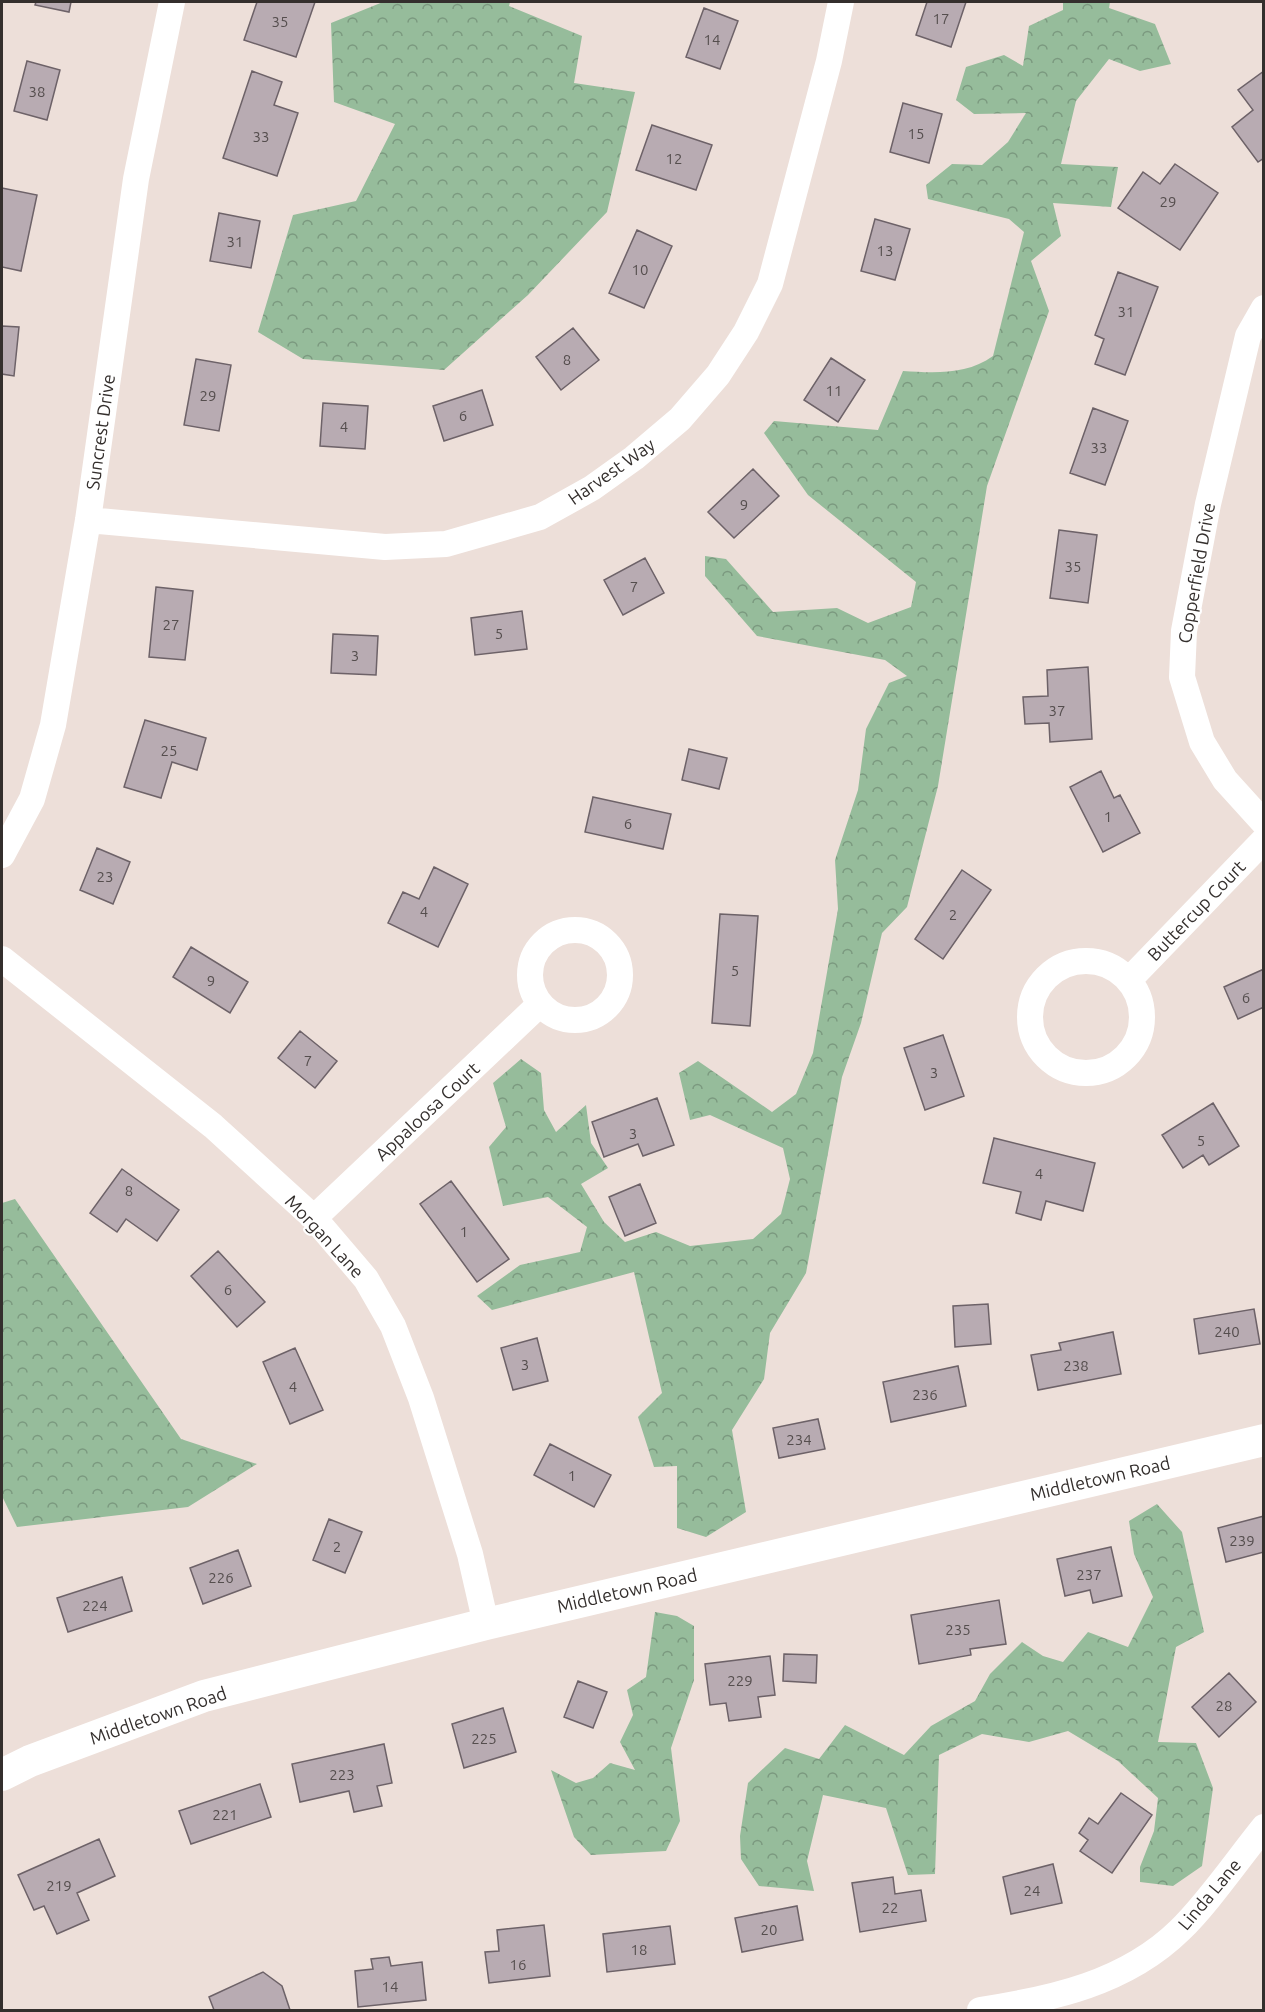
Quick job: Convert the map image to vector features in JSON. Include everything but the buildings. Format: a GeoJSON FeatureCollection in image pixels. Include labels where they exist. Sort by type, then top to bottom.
{"type":"FeatureCollection","features":[{"type":"Feature","properties":{"kind":"street","name":"Suncrest Drive"},"geometry":{"type":"LineString","coordinates":[[2,855],[32,799],[53,725],[88,520],[136,179],[172,2]]}},
{"type":"Feature","properties":{"kind":"street","name":"Harvest Way"},"geometry":{"type":"LineString","coordinates":[[88,520],[385,547],[446,544],[540,517],[592,488],[634,458],[680,420],[718,375],[746,332],[770,284],[829,61],[841,2]]}},
{"type":"Feature","properties":{"kind":"street","name":"Copperfield Drive"},"geometry":{"type":"LineString","coordinates":[[1263,308],[1248,336],[1208,504],[1184,632],[1182,677],[1202,742],[1225,780],[1263,824]]}},
{"type":"Feature","properties":{"kind":"street","name":"Buttercup Court"},"geometry":{"type":"LineString","coordinates":[[1129,980],[1263,840]]}},
{"type":"Feature","properties":{"kind":"street","name":"Morgan Lane"},"geometry":{"type":"LineString","coordinates":[[2,959],[213,1126],[314,1218],[366,1279],[393,1326],[421,1398],[470,1554],[486,1624]]}},
{"type":"Feature","properties":{"kind":"street"},"geometry":{"type":"LineString","coordinates":[[1079,961],[1097,962],[1114,968],[1129,980],[1138,996],[1142,1014],[1140,1032],[1125,1056],[1102,1071],[1083,1073],[1065,1069],[1049,1059],[1038,1045],[1031,1028],[1033,1000],[1047,977],[1061,966],[1079,961]]}},
{"type":"Feature","properties":{"kind":"street","name":"Appaloosa Court"},"geometry":{"type":"LineString","coordinates":[[314,1218],[540,1004]]}},
{"type":"Feature","properties":{"kind":"street","name":"Middletown Road"},"geometry":{"type":"LineString","coordinates":[[2,1775],[30,1761],[204,1696],[486,1624],[1263,1440]]}},
{"type":"Feature","properties":{"kind":"street","name":"Linda Lane"},"geometry":{"type":"LineString","coordinates":[[980,2010],[1071,1992],[1133,1968],[1180,1930],[1263,1827]]}},
{"type":"Feature","properties":{"kind":"green space"},"geometry":{"type":"Polygon","coordinates":[[[383,2],[510,2],[509,6],[582,36],[574,83],[635,92],[607,212],[528,295],[444,370],[303,359],[258,332],[293,215],[356,201],[395,124],[334,102],[331,23],[383,2]]]}},
{"type":"Feature","properties":{"kind":"green space"},"geometry":{"type":"Polygon","coordinates":[[[1063,2],[1110,2],[1109,8],[1155,24],[1171,64],[1140,71],[1109,59],[1076,101],[1061,164],[1118,167],[1111,207],[1053,203],[1061,236],[1031,261],[1049,311],[987,486],[938,786],[907,907],[882,933],[861,1023],[842,1077],[806,1273],[770,1333],[764,1379],[732,1430],[746,1512],[706,1537],[677,1528],[677,1466],[654,1467],[638,1417],[662,1393],[634,1272],[492,1310],[477,1296],[520,1265],[580,1252],[587,1227],[548,1197],[503,1206],[489,1147],[506,1127],[493,1083],[521,1059],[541,1073],[544,1110],[556,1132],[586,1105],[591,1143],[608,1168],[581,1184],[604,1222],[625,1242],[656,1232],[690,1246],[753,1239],[781,1214],[790,1179],[783,1148],[710,1115],[690,1120],[679,1073],[698,1061],[772,1112],[796,1094],[813,1053],[838,909],[835,860],[858,790],[866,729],[889,683],[907,676],[885,660],[757,636],[705,576],[705,556],[726,559],[773,612],[837,608],[868,623],[911,607],[916,582],[808,495],[764,433],[774,421],[878,430],[903,371],[961,370],[993,356],[1024,232],[1009,219],[928,199],[926,185],[952,164],[982,165],[1008,142],[1026,113],[974,114],[956,100],[966,67],[1004,55],[1023,66],[1029,26],[1063,10],[1063,2]]]}},
{"type":"Feature","properties":{"kind":"green space"},"geometry":{"type":"Polygon","coordinates":[[[15,1199],[181,1439],[257,1464],[188,1507],[17,1527],[2,1496],[2,1203],[15,1199]]]}},
{"type":"Feature","properties":{"kind":"green space"},"geometry":{"type":"Polygon","coordinates":[[[1157,1504],[1182,1532],[1204,1632],[1176,1647],[1158,1742],[1196,1743],[1213,1788],[1202,1866],[1173,1886],[1140,1882],[1140,1867],[1154,1831],[1158,1798],[1118,1761],[1068,1731],[1029,1742],[982,1734],[939,1755],[935,1874],[908,1875],[886,1808],[823,1795],[807,1861],[814,1891],[759,1886],[741,1859],[740,1836],[748,1783],[785,1748],[819,1759],[845,1725],[904,1755],[931,1726],[975,1701],[990,1674],[1022,1642],[1043,1656],[1063,1662],[1088,1632],[1128,1647],[1153,1597],[1134,1554],[1129,1521],[1157,1504]]]}},
{"type":"Feature","properties":{"kind":"green space"},"geometry":{"type":"Polygon","coordinates":[[[655,1612],[677,1616],[694,1626],[694,1680],[671,1748],[680,1821],[666,1851],[591,1855],[574,1837],[551,1770],[576,1783],[593,1778],[610,1763],[635,1770],[620,1742],[633,1715],[627,1690],[646,1677],[655,1612]]]}}]}
